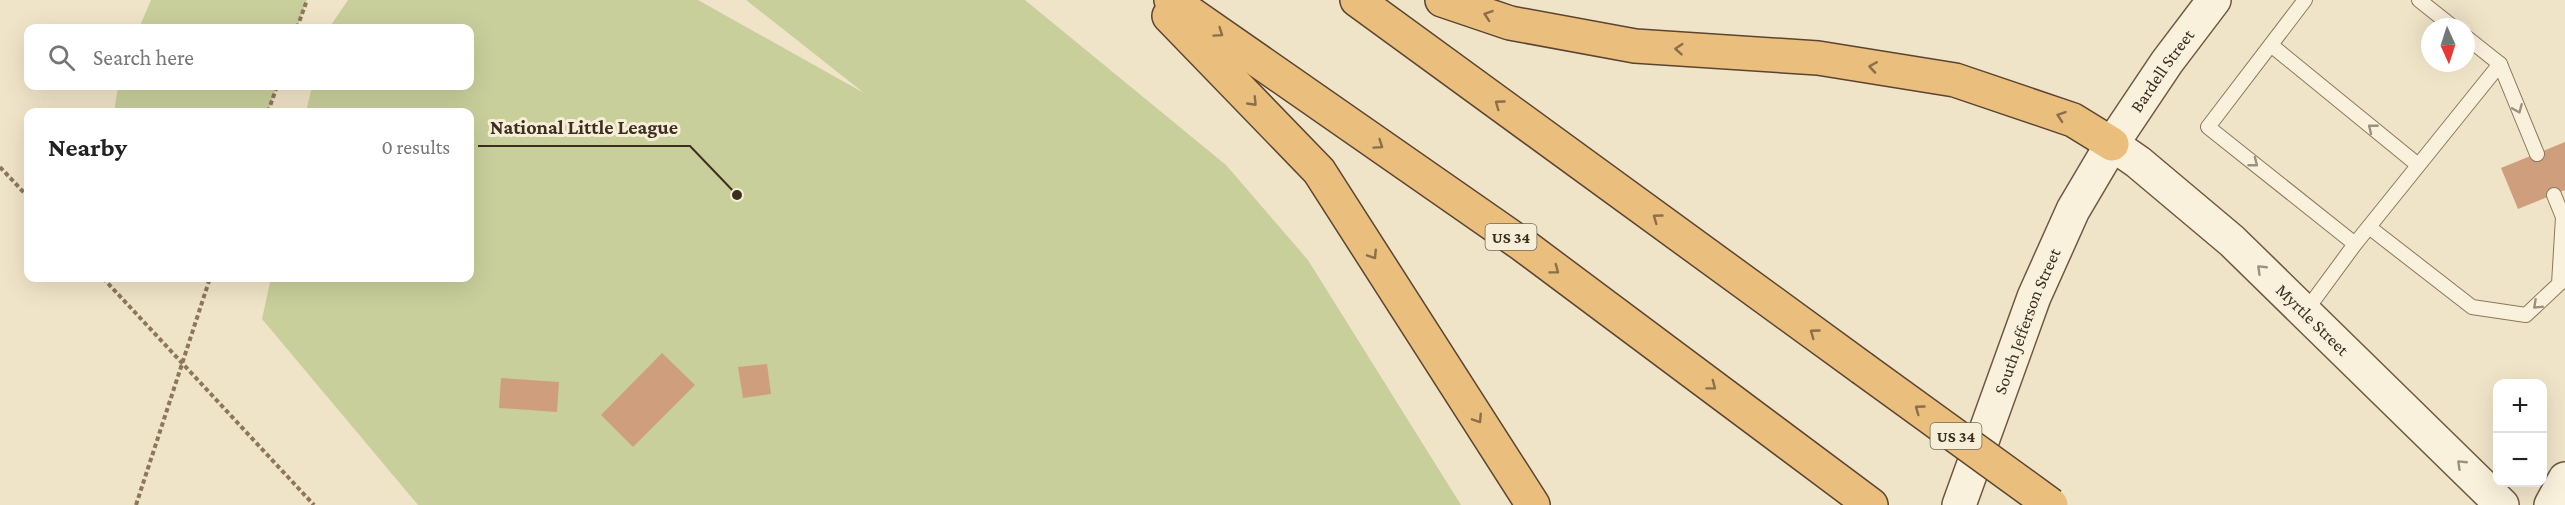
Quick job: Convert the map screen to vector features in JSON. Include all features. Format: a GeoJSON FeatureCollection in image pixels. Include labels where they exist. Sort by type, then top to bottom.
{"type":"FeatureCollection","features":[{"type":"Feature","properties":{"kind":"highway"},"geometry":{"type":"LineString","coordinates":[[1153,0],[1319,171],[1533,505]]}},
{"type":"Feature","properties":{"kind":"highway","name":"US 34"},"geometry":{"type":"LineString","coordinates":[[1171,0],[1522,245],[1871,505]]}},
{"type":"Feature","properties":{"kind":"highway","name":"US 34"},"geometry":{"type":"LineString","coordinates":[[1357,0],[2051,505]]}},
{"type":"Feature","properties":{"kind":"highway"},"geometry":{"type":"LineString","coordinates":[[1443,0],[1510,23],[1635,46],[1818,58],[1955,80],[2073,120],[2112,144]]}},
{"type":"Feature","properties":{"kind":"main road","name":"Bardell Street"},"geometry":{"type":"LineString","coordinates":[[2112,144],[2167,62],[2214,0]]}},
{"type":"Feature","properties":{"kind":"main road","name":"Myrtle Street"},"geometry":{"type":"LineString","coordinates":[[2112,144],[2138,162],[2232,241],[2502,505]]}},
{"type":"Feature","properties":{"kind":"main road","name":"South Jefferson Street"},"geometry":{"type":"LineString","coordinates":[[1959,505],[2034,297],[2073,210],[2112,144]]}},
{"type":"Feature","properties":{"kind":"main road"},"geometry":{"type":"LineString","coordinates":[[2551,505],[2565,479]]}},
{"type":"Feature","properties":{"kind":"lane"},"geometry":{"type":"LineString","coordinates":[[2305,0],[2208,127],[2355,244]]}},
{"type":"Feature","properties":{"kind":"lane"},"geometry":{"type":"LineString","coordinates":[[2419,0],[2442,18]]}},
{"type":"Feature","properties":{"kind":"lane"},"geometry":{"type":"LineString","coordinates":[[2475,44],[2500,64],[2537,154]]}},
{"type":"Feature","properties":{"kind":"lane"},"geometry":{"type":"LineString","coordinates":[[2271,45],[2418,165]]}},
{"type":"Feature","properties":{"kind":"lane"},"geometry":{"type":"LineString","coordinates":[[2304,312],[2355,244],[2500,64]]}},
{"type":"Feature","properties":{"kind":"lane"},"geometry":{"type":"LineString","coordinates":[[2369,227],[2472,307],[2526,315],[2559,284],[2563,217],[2554,195]]}},
{"type":"Feature","properties":{"kind":"path"},"geometry":{"type":"LineString","coordinates":[[298,24],[307,0]]}},
{"type":"Feature","properties":{"kind":"path"},"geometry":{"type":"LineString","coordinates":[[269,108],[276,90]]}},
{"type":"Feature","properties":{"kind":"path"},"geometry":{"type":"LineString","coordinates":[[0,166],[24,193]]}},
{"type":"Feature","properties":{"kind":"path"},"geometry":{"type":"LineString","coordinates":[[107,282],[314,505]]}},
{"type":"Feature","properties":{"kind":"path"},"geometry":{"type":"LineString","coordinates":[[136,505],[209,282]]}},
{"type":"Feature","properties":{"kind":"green space"},"geometry":{"type":"Polygon","coordinates":[[[151,0],[307,0],[298,24],[141,24],[151,0]]]}},
{"type":"Feature","properties":{"kind":"green space"},"geometry":{"type":"Polygon","coordinates":[[[348,0],[698,0],[864,93],[746,0],[1025,0],[1226,165],[1308,260],[1461,505],[418,505],[262,319],[270,282],[474,282],[474,108],[307,108],[311,90],[474,90],[474,24],[332,24],[348,0]]]}},
{"type":"Feature","properties":{"kind":"green space"},"geometry":{"type":"Polygon","coordinates":[[[117,90],[276,90],[269,108],[115,108],[117,90]]]}},
{"type":"Feature","properties":{"kind":"building"},"geometry":{"type":"Polygon","coordinates":[[[2565,142],[2565,190],[2518,209],[2501,168],[2565,142]]]}},
{"type":"Feature","properties":{"kind":"building"},"geometry":{"type":"Polygon","coordinates":[[[662,353],[695,385],[633,447],[601,415],[662,353]]]}},
{"type":"Feature","properties":{"kind":"building"},"geometry":{"type":"Polygon","coordinates":[[[767,364],[771,394],[743,398],[738,367],[767,364]]]}},
{"type":"Feature","properties":{"kind":"building"},"geometry":{"type":"Polygon","coordinates":[[[501,378],[559,382],[557,412],[499,408],[501,378]]]}},
{"type":"Feature","properties":{"kind":"place","name":"National Little League"},"geometry":{"type":"Point","coordinates":[737,195]}}]}
